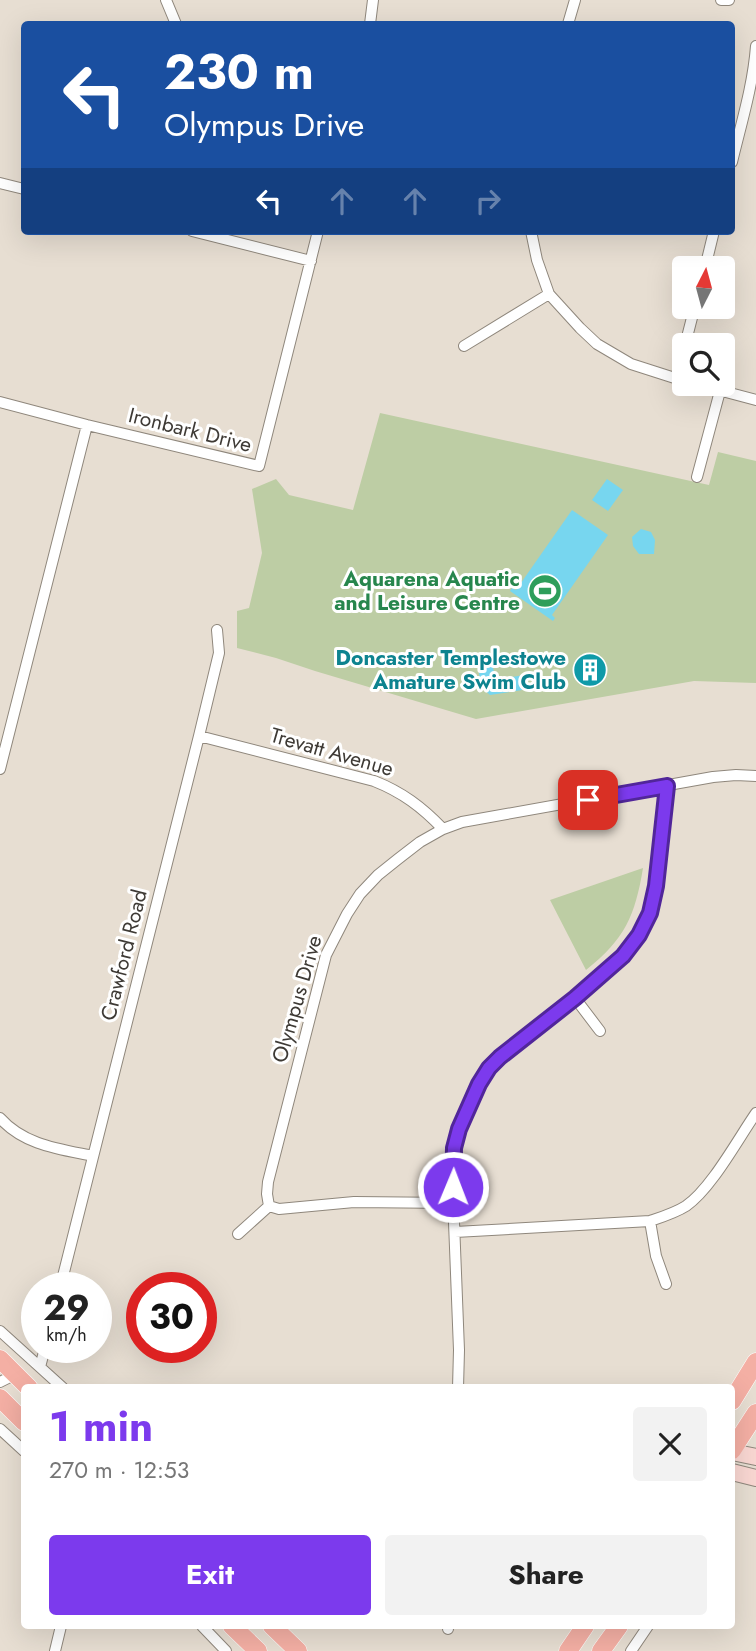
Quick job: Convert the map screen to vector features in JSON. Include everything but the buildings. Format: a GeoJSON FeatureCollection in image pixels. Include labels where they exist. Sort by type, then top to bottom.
{"type":"FeatureCollection","features":[{"type":"Feature","properties":{"kind":"main road"},"geometry":{"type":"LineString","coordinates":[[0,1359],[8,1378]]}},
{"type":"Feature","properties":{"kind":"main road"},"geometry":{"type":"LineString","coordinates":[[735,1396],[756,1362]]}},
{"type":"Feature","properties":{"kind":"main road"},"geometry":{"type":"LineString","coordinates":[[0,1398],[21,1419]]}},
{"type":"Feature","properties":{"kind":"main road"},"geometry":{"type":"LineString","coordinates":[[735,1446],[756,1413]]}},
{"type":"Feature","properties":{"kind":"main road"},"geometry":{"type":"LineString","coordinates":[[735,1452],[756,1458]]}},
{"type":"Feature","properties":{"kind":"main road"},"geometry":{"type":"LineString","coordinates":[[735,1473],[756,1478]]}},
{"type":"Feature","properties":{"kind":"main road"},"geometry":{"type":"LineString","coordinates":[[275,1629],[298,1651]]}},
{"type":"Feature","properties":{"kind":"main road"},"geometry":{"type":"LineString","coordinates":[[568,1651],[583,1629]]}},
{"type":"Feature","properties":{"kind":"main road"},"geometry":{"type":"LineString","coordinates":[[601,1651],[617,1629]]}},
{"type":"Feature","properties":{"kind":"main road"},"geometry":{"type":"LineString","coordinates":[[237,1637],[258,1651]]}},
{"type":"Feature","properties":{"kind":"street"},"geometry":{"type":"LineString","coordinates":[[166,0],[175,21]]}},
{"type":"Feature","properties":{"kind":"street"},"geometry":{"type":"LineString","coordinates":[[370,21],[373,0]]}},
{"type":"Feature","properties":{"kind":"street"},"geometry":{"type":"LineString","coordinates":[[569,21],[575,0]]}},
{"type":"Feature","properties":{"kind":"street"},"geometry":{"type":"LineString","coordinates":[[721,0],[729,0]]}},
{"type":"Feature","properties":{"kind":"street"},"geometry":{"type":"LineString","coordinates":[[735,150],[750,91],[756,46]]}},
{"type":"Feature","properties":{"kind":"street"},"geometry":{"type":"LineString","coordinates":[[0,183],[21,188]]}},
{"type":"Feature","properties":{"kind":"street"},"geometry":{"type":"LineString","coordinates":[[208,235],[311,261]]}},
{"type":"Feature","properties":{"kind":"street","name":"Ironbark Drive"},"geometry":{"type":"LineString","coordinates":[[0,401],[86,425],[259,466],[317,235]]}},
{"type":"Feature","properties":{"kind":"street"},"geometry":{"type":"LineString","coordinates":[[532,235],[549,294],[579,328],[597,344],[631,364],[672,377]]}},
{"type":"Feature","properties":{"kind":"street"},"geometry":{"type":"LineString","coordinates":[[708,256],[713,235]]}},
{"type":"Feature","properties":{"kind":"street"},"geometry":{"type":"LineString","coordinates":[[464,346],[549,294]]}},
{"type":"Feature","properties":{"kind":"street"},"geometry":{"type":"LineString","coordinates":[[735,395],[756,400]]}},
{"type":"Feature","properties":{"kind":"street"},"geometry":{"type":"LineString","coordinates":[[697,477],[719,396]]}},
{"type":"Feature","properties":{"kind":"street"},"geometry":{"type":"LineString","coordinates":[[0,769],[86,425]]}},
{"type":"Feature","properties":{"kind":"street","name":"Crawford Road"},"geometry":{"type":"LineString","coordinates":[[64,1272],[219,653],[217,630]]}},
{"type":"Feature","properties":{"kind":"street","name":"Trevatt Avenue"},"geometry":{"type":"LineString","coordinates":[[199,736],[391,787],[421,807],[443,828]]}},
{"type":"Feature","properties":{"kind":"street","name":"Olympus Drive"},"geometry":{"type":"LineString","coordinates":[[269,1206],[267,1194],[272,1170],[326,955],[335,934],[360,894],[378,875],[420,842],[443,828],[483,818],[713,777],[756,776]]}},
{"type":"Feature","properties":{"kind":"street"},"geometry":{"type":"LineString","coordinates":[[458,1384],[453,1203],[454,1148],[459,1129],[489,1068],[623,956],[639,935],[650,913],[659,871],[667,786]]}},
{"type":"Feature","properties":{"kind":"street"},"geometry":{"type":"LineString","coordinates":[[575,998],[600,1031]]}},
{"type":"Feature","properties":{"kind":"street"},"geometry":{"type":"LineString","coordinates":[[455,1232],[650,1221],[678,1210],[700,1194],[756,1113]]}},
{"type":"Feature","properties":{"kind":"street"},"geometry":{"type":"LineString","coordinates":[[0,1118],[9,1129],[36,1143],[93,1156]]}},
{"type":"Feature","properties":{"kind":"street"},"geometry":{"type":"LineString","coordinates":[[238,1234],[269,1206],[279,1209],[354,1202],[453,1203]]}},
{"type":"Feature","properties":{"kind":"street"},"geometry":{"type":"LineString","coordinates":[[650,1221],[656,1256],[666,1284]]}},
{"type":"Feature","properties":{"kind":"street"},"geometry":{"type":"LineString","coordinates":[[0,1331],[57,1384]]}},
{"type":"Feature","properties":{"kind":"street"},"geometry":{"type":"LineString","coordinates":[[40,1367],[41,1363]]}},
{"type":"Feature","properties":{"kind":"street"},"geometry":{"type":"LineString","coordinates":[[0,1429],[21,1448]]}},
{"type":"Feature","properties":{"kind":"street"},"geometry":{"type":"LineString","coordinates":[[55,1651],[60,1629]]}},
{"type":"Feature","properties":{"kind":"street"},"geometry":{"type":"LineString","coordinates":[[205,1629],[226,1651]]}},
{"type":"Feature","properties":{"kind":"street"},"geometry":{"type":"LineString","coordinates":[[631,1651],[646,1629]]}},
{"type":"Feature","properties":{"kind":"green space","name":"Aquarena Aquatic and Leisure Centre"},"geometry":{"type":"Polygon","coordinates":[[[380,413],[709,485],[718,452],[756,461],[756,683],[694,681],[476,719],[237,648],[237,611],[249,608],[262,553],[252,489],[276,479],[289,495],[353,510],[380,413]]]}},
{"type":"Feature","properties":{"kind":"green space"},"geometry":{"type":"Polygon","coordinates":[[[643,868],[636,900],[626,925],[610,948],[586,970],[550,900],[643,868]]]}},
{"type":"Feature","properties":{"kind":"water"},"geometry":{"type":"Polygon","coordinates":[[[607,479],[623,490],[608,511],[592,500],[607,479]]]}},
{"type":"Feature","properties":{"kind":"water"},"geometry":{"type":"Polygon","coordinates":[[[572,510],[608,535],[552,615],[555,618],[553,621],[510,591],[512,588],[516,590],[572,510]]]}},
{"type":"Feature","properties":{"kind":"water"},"geometry":{"type":"Polygon","coordinates":[[[641,529],[651,532],[655,540],[654,554],[639,554],[633,546],[632,537],[641,529]]]}},
{"type":"Feature","properties":{"kind":"water"},"geometry":{"type":"Polygon","coordinates":[[[485,659],[492,663],[494,672],[491,677],[525,675],[522,690],[490,695],[481,687],[478,666],[485,659]]]}},
{"type":"Feature","properties":{"kind":"place","name":"Aquarena Aquatic and Leisure Centre"},"geometry":{"type":"Point","coordinates":[545,591]}},
{"type":"Feature","properties":{"kind":"place","name":"Doncaster Templestowe Amature Swim Club"},"geometry":{"type":"Point","coordinates":[590,670]}},
{"type":"Feature","properties":{"kind":"route"},"geometry":{"type":"LineString","coordinates":[[453,1187],[454,1148],[459,1129],[489,1068],[623,956],[639,935],[650,913],[659,871],[667,786],[588,800]]}}]}
